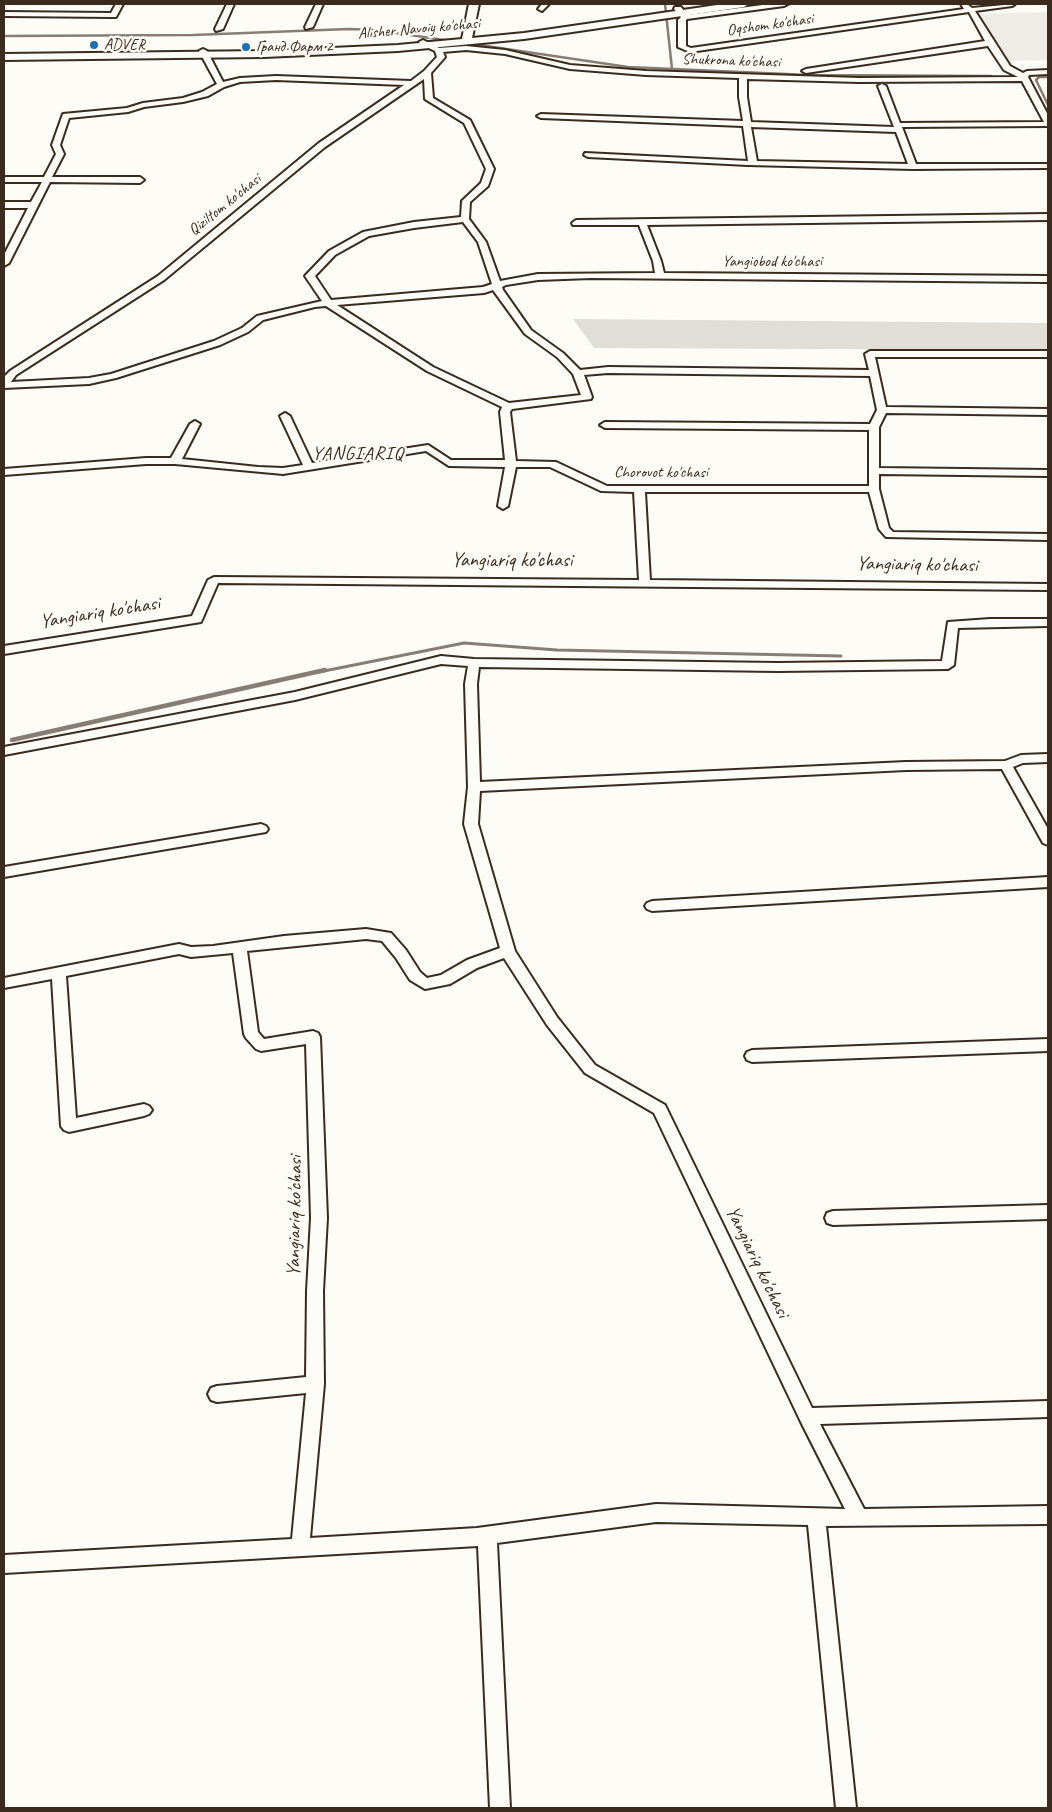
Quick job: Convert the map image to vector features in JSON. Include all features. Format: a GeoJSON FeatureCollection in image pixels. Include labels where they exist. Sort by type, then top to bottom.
{"type":"FeatureCollection","features":[{"type":"Feature","properties":{"kind":"main road"},"geometry":{"type":"LineString","coordinates":[[447,43],[474,4]]}},
{"type":"Feature","properties":{"kind":"main road","name":"Alisher Navoiy ko'chasi"},"geometry":{"type":"LineString","coordinates":[[4,56],[328,52],[447,43],[653,15],[717,4]]}},
{"type":"Feature","properties":{"kind":"main road","name":"Alisher Navoiy ko'chasi"},"geometry":{"type":"LineString","coordinates":[[682,10],[744,4]]}},
{"type":"Feature","properties":{"kind":"street"},"geometry":{"type":"LineString","coordinates":[[43,12],[42,10],[46,4]]}},
{"type":"Feature","properties":{"kind":"street"},"geometry":{"type":"LineString","coordinates":[[73,13],[80,4]]}},
{"type":"Feature","properties":{"kind":"street"},"geometry":{"type":"LineString","coordinates":[[4,14],[43,12],[113,15],[119,4]]}},
{"type":"Feature","properties":{"kind":"street"},"geometry":{"type":"LineString","coordinates":[[219,29],[230,4]]}},
{"type":"Feature","properties":{"kind":"street"},"geometry":{"type":"LineString","coordinates":[[309,27],[319,4]]}},
{"type":"Feature","properties":{"kind":"street"},"geometry":{"type":"LineString","coordinates":[[682,10],[784,4]]}},
{"type":"Feature","properties":{"kind":"street"},"geometry":{"type":"LineString","coordinates":[[541,116],[749,125],[898,128],[1048,123],[1025,78],[1007,68],[971,10],[963,4]]}},
{"type":"Feature","properties":{"kind":"street","name":"Oqshom ko'chasi"},"geometry":{"type":"LineString","coordinates":[[682,10],[682,47],[690,50],[1012,4]]}},
{"type":"Feature","properties":{"kind":"street","name":"Qiziltom ko'chasi"},"geometry":{"type":"LineString","coordinates":[[447,43],[441,57],[427,73],[322,145],[161,278],[8,372],[4,384],[89,381],[113,376],[217,343],[245,330],[260,318],[315,304],[484,290],[497,287]]}},
{"type":"Feature","properties":{"kind":"street","name":"Shukrona ko'chasi"},"geometry":{"type":"LineString","coordinates":[[447,43],[466,48],[505,52],[580,68],[646,73],[859,80],[1025,78],[1027,73],[1048,72]]}},
{"type":"Feature","properties":{"kind":"street","name":"Shukrona ko'chasi"},"geometry":{"type":"LineString","coordinates":[[806,71],[990,43]]}},
{"type":"Feature","properties":{"kind":"street"},"geometry":{"type":"LineString","coordinates":[[204,53],[220,85]]}},
{"type":"Feature","properties":{"kind":"street"},"geometry":{"type":"LineString","coordinates":[[427,73],[428,99],[467,122],[490,169],[485,184],[466,201],[466,218],[482,242],[497,287],[528,332],[560,355],[578,373],[587,397],[508,406],[430,369],[328,303],[310,276],[332,253],[366,234],[466,218]]}},
{"type":"Feature","properties":{"kind":"street"},"geometry":{"type":"LineString","coordinates":[[743,76],[743,97],[749,125],[753,163]]}},
{"type":"Feature","properties":{"kind":"street"},"geometry":{"type":"LineString","coordinates":[[4,263],[60,154],[56,145],[66,116],[128,110],[143,105],[183,100],[205,94],[220,85],[240,80],[276,78],[410,83]]}},
{"type":"Feature","properties":{"kind":"street"},"geometry":{"type":"LineString","coordinates":[[882,86],[913,167]]}},
{"type":"Feature","properties":{"kind":"street"},"geometry":{"type":"LineString","coordinates":[[588,155],[753,163],[913,167],[1048,166]]}},
{"type":"Feature","properties":{"kind":"street"},"geometry":{"type":"LineString","coordinates":[[4,179],[140,180]]}},
{"type":"Feature","properties":{"kind":"street"},"geometry":{"type":"LineString","coordinates":[[4,204],[33,205]]}},
{"type":"Feature","properties":{"kind":"street"},"geometry":{"type":"LineString","coordinates":[[576,223],[1048,217]]}},
{"type":"Feature","properties":{"kind":"street"},"geometry":{"type":"LineString","coordinates":[[642,222],[657,261],[660,277]]}},
{"type":"Feature","properties":{"kind":"street","name":"Yangiobod ko'chasi"},"geometry":{"type":"LineString","coordinates":[[497,287],[504,283],[538,277],[1048,279]]}},
{"type":"Feature","properties":{"kind":"street"},"geometry":{"type":"LineString","coordinates":[[1048,354],[870,354],[882,410],[874,427],[874,489],[884,529],[890,535],[1048,537]]}},
{"type":"Feature","properties":{"kind":"street"},"geometry":{"type":"LineString","coordinates":[[578,373],[608,370],[874,373]]}},
{"type":"Feature","properties":{"kind":"street"},"geometry":{"type":"LineString","coordinates":[[503,506],[511,464],[505,412],[508,406]]}},
{"type":"Feature","properties":{"kind":"street"},"geometry":{"type":"LineString","coordinates":[[882,410],[1048,412]]}},
{"type":"Feature","properties":{"kind":"street"},"geometry":{"type":"LineString","coordinates":[[4,472],[146,461],[175,461],[258,470],[309,467],[285,416]]}},
{"type":"Feature","properties":{"kind":"street"},"geometry":{"type":"LineString","coordinates":[[175,461],[195,424]]}},
{"type":"Feature","properties":{"kind":"street"},"geometry":{"type":"LineString","coordinates":[[605,425],[874,427]]}},
{"type":"Feature","properties":{"kind":"street","name":"Chorovot ko'chasi"},"geometry":{"type":"LineString","coordinates":[[309,467],[428,448],[449,463],[552,464],[605,489],[874,489]]}},
{"type":"Feature","properties":{"kind":"street"},"geometry":{"type":"LineString","coordinates":[[874,471],[1048,473]]}},
{"type":"Feature","properties":{"kind":"street"},"geometry":{"type":"LineString","coordinates":[[639,489],[645,584]]}},
{"type":"Feature","properties":{"kind":"street","name":"Yangiariq ko'chasi"},"geometry":{"type":"LineString","coordinates":[[4,650],[197,619],[214,580],[1048,588]]}},
{"type":"Feature","properties":{"kind":"street"},"geometry":{"type":"LineString","coordinates":[[4,751],[295,696],[441,660],[474,663],[778,668],[948,665],[952,626],[990,623],[1048,623]]}},
{"type":"Feature","properties":{"kind":"street","name":"Yangiariq ko'chasi"},"geometry":{"type":"LineString","coordinates":[[474,663],[471,684],[474,787],[471,824],[508,952],[552,1021],[590,1069],[660,1109],[807,1416],[859,1518]]}},
{"type":"Feature","properties":{"kind":"street"},"geometry":{"type":"LineString","coordinates":[[474,787],[906,766],[1006,765],[1021,759],[1048,758]]}},
{"type":"Feature","properties":{"kind":"street"},"geometry":{"type":"LineString","coordinates":[[1006,765],[1048,840]]}},
{"type":"Feature","properties":{"kind":"street"},"geometry":{"type":"LineString","coordinates":[[4,872],[261,829]]}},
{"type":"Feature","properties":{"kind":"street"},"geometry":{"type":"LineString","coordinates":[[652,906],[1048,882]]}},
{"type":"Feature","properties":{"kind":"street"},"geometry":{"type":"LineString","coordinates":[[4,983],[179,949],[192,952],[366,934],[386,937],[401,954],[415,976],[425,984],[445,980],[481,960],[499,953],[508,952]]}},
{"type":"Feature","properties":{"kind":"street","name":"Yangiariq ko'chasi"},"geometry":{"type":"LineString","coordinates":[[239,947],[251,1034],[261,1045],[313,1037],[319,1218],[315,1291],[315,1384],[300,1548]]}},
{"type":"Feature","properties":{"kind":"street"},"geometry":{"type":"LineString","coordinates":[[59,972],[69,1126],[144,1110]]}},
{"type":"Feature","properties":{"kind":"street"},"geometry":{"type":"LineString","coordinates":[[752,1056],[1048,1045]]}},
{"type":"Feature","properties":{"kind":"street"},"geometry":{"type":"LineString","coordinates":[[833,1218],[1048,1212]]}},
{"type":"Feature","properties":{"kind":"street"},"geometry":{"type":"LineString","coordinates":[[217,1394],[315,1384]]}},
{"type":"Feature","properties":{"kind":"street"},"geometry":{"type":"LineString","coordinates":[[807,1416],[1048,1409]]}},
{"type":"Feature","properties":{"kind":"street"},"geometry":{"type":"LineString","coordinates":[[4,1564],[486,1536],[656,1513],[859,1518],[1048,1515]]}},
{"type":"Feature","properties":{"kind":"street"},"geometry":{"type":"LineString","coordinates":[[816,1517],[846,1808]]}},
{"type":"Feature","properties":{"kind":"street"},"geometry":{"type":"LineString","coordinates":[[486,1536],[500,1808]]}},
{"type":"Feature","properties":{"kind":"shaded area"},"geometry":{"type":"Polygon","coordinates":[[[1048,12],[1048,60],[1006,61],[979,14],[1048,12]]]}},
{"type":"Feature","properties":{"kind":"shaded area"},"geometry":{"type":"Polygon","coordinates":[[[573,319],[1048,323],[1048,350],[594,348],[573,319]]]}},
{"type":"Feature","properties":{"kind":"waterway"},"geometry":{"type":"LineString","coordinates":[[665,4],[672,69]]}},
{"type":"Feature","properties":{"kind":"waterway"},"geometry":{"type":"LineString","coordinates":[[4,36],[193,35],[349,29],[376,30],[451,41]]}},
{"type":"Feature","properties":{"kind":"waterway"},"geometry":{"type":"LineString","coordinates":[[466,43],[628,67],[672,69]]}},
{"type":"Feature","properties":{"kind":"waterway"},"geometry":{"type":"LineString","coordinates":[[672,69],[809,75],[991,76]]}},
{"type":"Feature","properties":{"kind":"waterway"},"geometry":{"type":"LineString","coordinates":[[1048,77],[1039,77],[1036,80],[1048,105]]}},
{"type":"Feature","properties":{"kind":"waterway"},"geometry":{"type":"LineString","coordinates":[[319,672],[464,643],[557,650],[841,656]]}},
{"type":"Feature","properties":{"kind":"waterway"},"geometry":{"type":"LineString","coordinates":[[12,740],[325,670]]}},
{"type":"Feature","properties":{"kind":"place","name":"ADVER"},"geometry":{"type":"Point","coordinates":[94,45]}},
{"type":"Feature","properties":{"kind":"place","name":"Гранд Фарм 2"},"geometry":{"type":"Point","coordinates":[246,47]}},
{"type":"Feature","properties":{"kind":"district","name":"YANGIARIQ"},"geometry":{"type":"Point","coordinates":[358,454]}}]}
